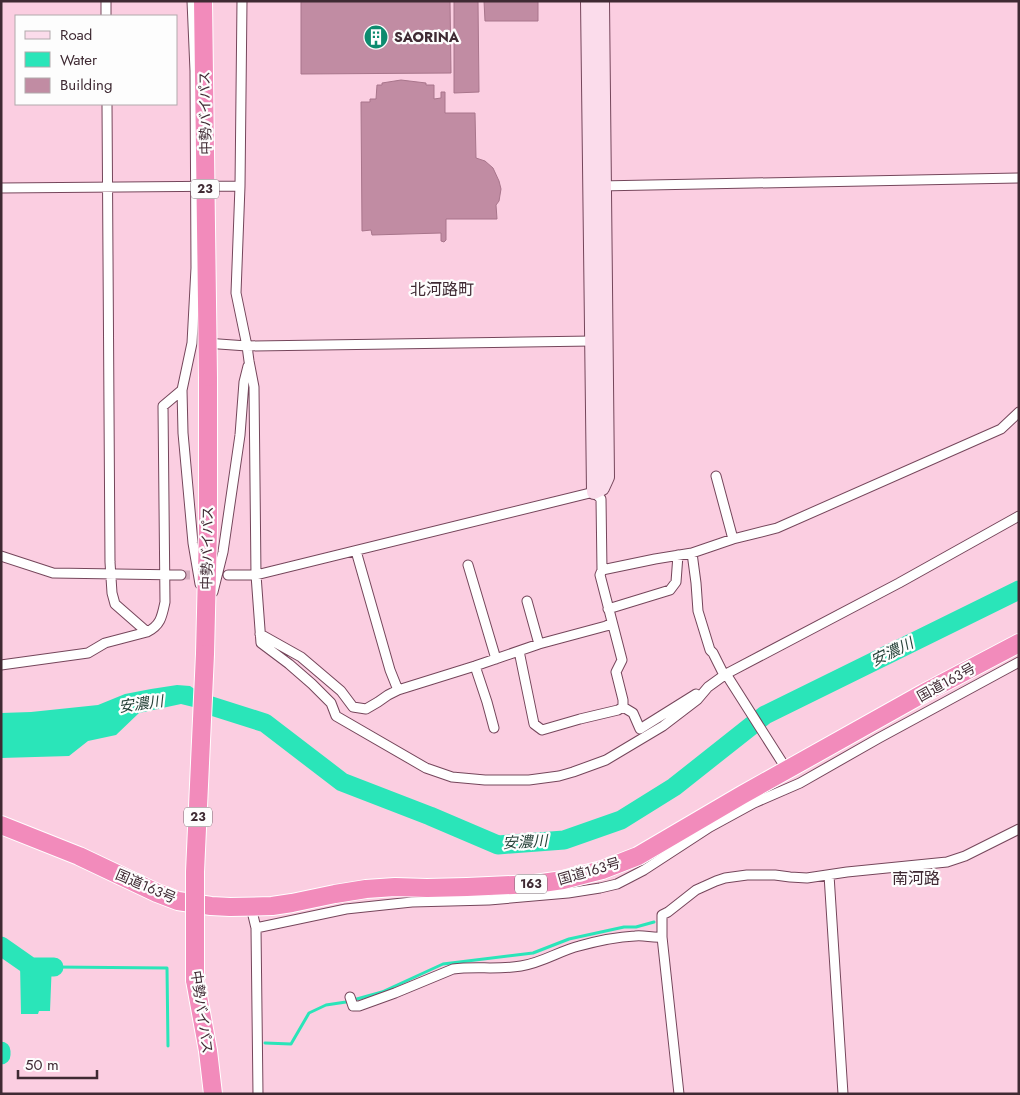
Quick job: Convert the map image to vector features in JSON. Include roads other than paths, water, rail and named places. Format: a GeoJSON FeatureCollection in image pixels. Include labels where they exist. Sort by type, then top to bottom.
{"type":"FeatureCollection","features":[{"type":"Feature","properties":{"kind":"highway","name":"中勢バイパス"},"geometry":{"type":"LineString","coordinates":[[203,1],[208,529],[205,654],[195,872],[195,980],[208,1051],[213,1094]]}},
{"type":"Feature","properties":{"kind":"highway","name":"国道163号"},"geometry":{"type":"LineString","coordinates":[[1,825],[79,856],[157,893],[178,901],[211,906],[251,907],[292,903],[335,894],[394,886],[427,888],[535,884],[563,880],[584,876],[638,856],[742,795],[783,765],[1019,644]]}},
{"type":"Feature","properties":{"kind":"street"},"geometry":{"type":"LineString","coordinates":[[106,1],[106,15]]}},
{"type":"Feature","properties":{"kind":"street"},"geometry":{"type":"LineString","coordinates":[[192,1],[195,71],[196,268],[192,342],[182,390],[183,433],[193,543],[206,621]]}},
{"type":"Feature","properties":{"kind":"street"},"geometry":{"type":"LineString","coordinates":[[242,1],[240,186],[236,293],[254,388],[256,576],[261,643],[312,684],[331,703],[336,716],[426,768],[445,775],[465,779],[505,781],[559,776],[606,760],[663,726],[697,700],[708,687]]}},
{"type":"Feature","properties":{"kind":"street"},"geometry":{"type":"LineString","coordinates":[[228,575],[256,576],[594,492],[602,488],[607,478],[597,186],[588,1]]}},
{"type":"Feature","properties":{"kind":"street"},"geometry":{"type":"LineString","coordinates":[[602,1],[592,341],[594,492],[601,499],[602,570],[600,575],[622,660],[616,672],[624,707],[633,713],[640,729],[726,675],[899,583],[1019,516]]}},
{"type":"Feature","properties":{"kind":"street"},"geometry":{"type":"LineString","coordinates":[[107,105],[110,552],[112,593],[115,604],[147,632]]}},
{"type":"Feature","properties":{"kind":"street"},"geometry":{"type":"LineString","coordinates":[[597,186],[1019,178]]}},
{"type":"Feature","properties":{"kind":"street"},"geometry":{"type":"LineString","coordinates":[[1,188],[240,186]]}},
{"type":"Feature","properties":{"kind":"street"},"geometry":{"type":"LineString","coordinates":[[192,342],[247,346],[592,341]]}},
{"type":"Feature","properties":{"kind":"street"},"geometry":{"type":"LineString","coordinates":[[206,621],[223,552],[240,435],[244,382],[248,361]]}},
{"type":"Feature","properties":{"kind":"street"},"geometry":{"type":"LineString","coordinates":[[1,665],[88,653],[105,643],[152,630],[161,620],[165,602],[163,406],[182,390]]}},
{"type":"Feature","properties":{"kind":"street"},"geometry":{"type":"LineString","coordinates":[[602,570],[692,553],[733,539],[777,528],[1001,429],[1019,412]]}},
{"type":"Feature","properties":{"kind":"street"},"geometry":{"type":"LineString","coordinates":[[716,476],[733,539]]}},
{"type":"Feature","properties":{"kind":"street"},"geometry":{"type":"LineString","coordinates":[[356,551],[390,670],[398,690]]}},
{"type":"Feature","properties":{"kind":"street"},"geometry":{"type":"LineString","coordinates":[[692,553],[698,612],[710,650],[783,765]]}},
{"type":"Feature","properties":{"kind":"street"},"geometry":{"type":"LineString","coordinates":[[608,609],[670,590],[676,582],[678,555]]}},
{"type":"Feature","properties":{"kind":"street"},"geometry":{"type":"LineString","coordinates":[[1,556],[53,573],[182,575]]}},
{"type":"Feature","properties":{"kind":"street"},"geometry":{"type":"LineString","coordinates":[[468,565],[496,659]]}},
{"type":"Feature","properties":{"kind":"street"},"geometry":{"type":"LineString","coordinates":[[527,600],[539,644]]}},
{"type":"Feature","properties":{"kind":"street"},"geometry":{"type":"LineString","coordinates":[[260,634],[300,657],[341,691],[353,707],[366,709],[398,690],[539,644],[612,623]]}},
{"type":"Feature","properties":{"kind":"street"},"geometry":{"type":"LineString","coordinates":[[519,651],[534,724],[542,730],[624,707]]}},
{"type":"Feature","properties":{"kind":"street"},"geometry":{"type":"LineString","coordinates":[[256,928],[346,909],[412,902],[489,900],[568,893],[617,884],[644,870],[710,827],[800,783],[1019,662]]}},
{"type":"Feature","properties":{"kind":"street"},"geometry":{"type":"LineString","coordinates":[[475,666],[494,728]]}},
{"type":"Feature","properties":{"kind":"street"},"geometry":{"type":"LineString","coordinates":[[679,1094],[662,937],[662,915],[696,890],[725,878],[747,875],[775,875],[807,878],[947,862],[965,856],[1019,829]]}},
{"type":"Feature","properties":{"kind":"street"},"geometry":{"type":"LineString","coordinates":[[829,875],[843,1094]]}},
{"type":"Feature","properties":{"kind":"street"},"geometry":{"type":"LineString","coordinates":[[251,907],[256,928],[258,1094]]}},
{"type":"Feature","properties":{"kind":"street"},"geometry":{"type":"LineString","coordinates":[[352,1001],[359,1006],[452,969],[508,968],[533,964],[573,948],[602,941],[631,936],[662,937]]}},
{"type":"Feature","properties":{"kind":"water"},"geometry":{"type":"Polygon","coordinates":[[[177,685],[190,686],[238,718],[181,704],[139,713],[116,735],[88,741],[69,756],[1,758],[1,713],[98,705],[125,694],[177,685]]]}},
{"type":"Feature","properties":{"kind":"water"},"geometry":{"type":"Polygon","coordinates":[[[11,949],[36,961],[52,961],[50,1011],[39,1011],[38,1014],[21,1014],[20,963],[6,956],[11,949]]]}},
{"type":"Feature","properties":{"kind":"waterway","name":"安濃川"},"geometry":{"type":"LineString","coordinates":[[202,703],[265,723],[342,782],[498,845],[564,840],[621,820],[674,787],[765,715],[1019,590]]}},
{"type":"Feature","properties":{"kind":"waterway"},"geometry":{"type":"LineString","coordinates":[[265,1043],[291,1044],[309,1013],[326,1005],[346,1002],[382,992],[443,964],[533,953],[569,939],[654,922]]}},
{"type":"Feature","properties":{"kind":"waterway"},"geometry":{"type":"LineString","coordinates":[[1,946],[31,967],[54,967]]}},
{"type":"Feature","properties":{"kind":"waterway"},"geometry":{"type":"LineString","coordinates":[[54,967],[167,968],[168,1046]]}},
{"type":"Feature","properties":{"kind":"tunnel"},"geometry":{"type":"LineString","coordinates":[[181,575],[206,575]]}},
{"type":"Feature","properties":{"kind":"place","name":"SAORINA"},"geometry":{"type":"Point","coordinates":[376,37]}},
{"type":"Feature","properties":{"kind":"district","name":"北河路町"},"geometry":{"type":"Point","coordinates":[442,289]}},
{"type":"Feature","properties":{"kind":"district","name":"南河路"},"geometry":{"type":"Point","coordinates":[916,878]}}]}
